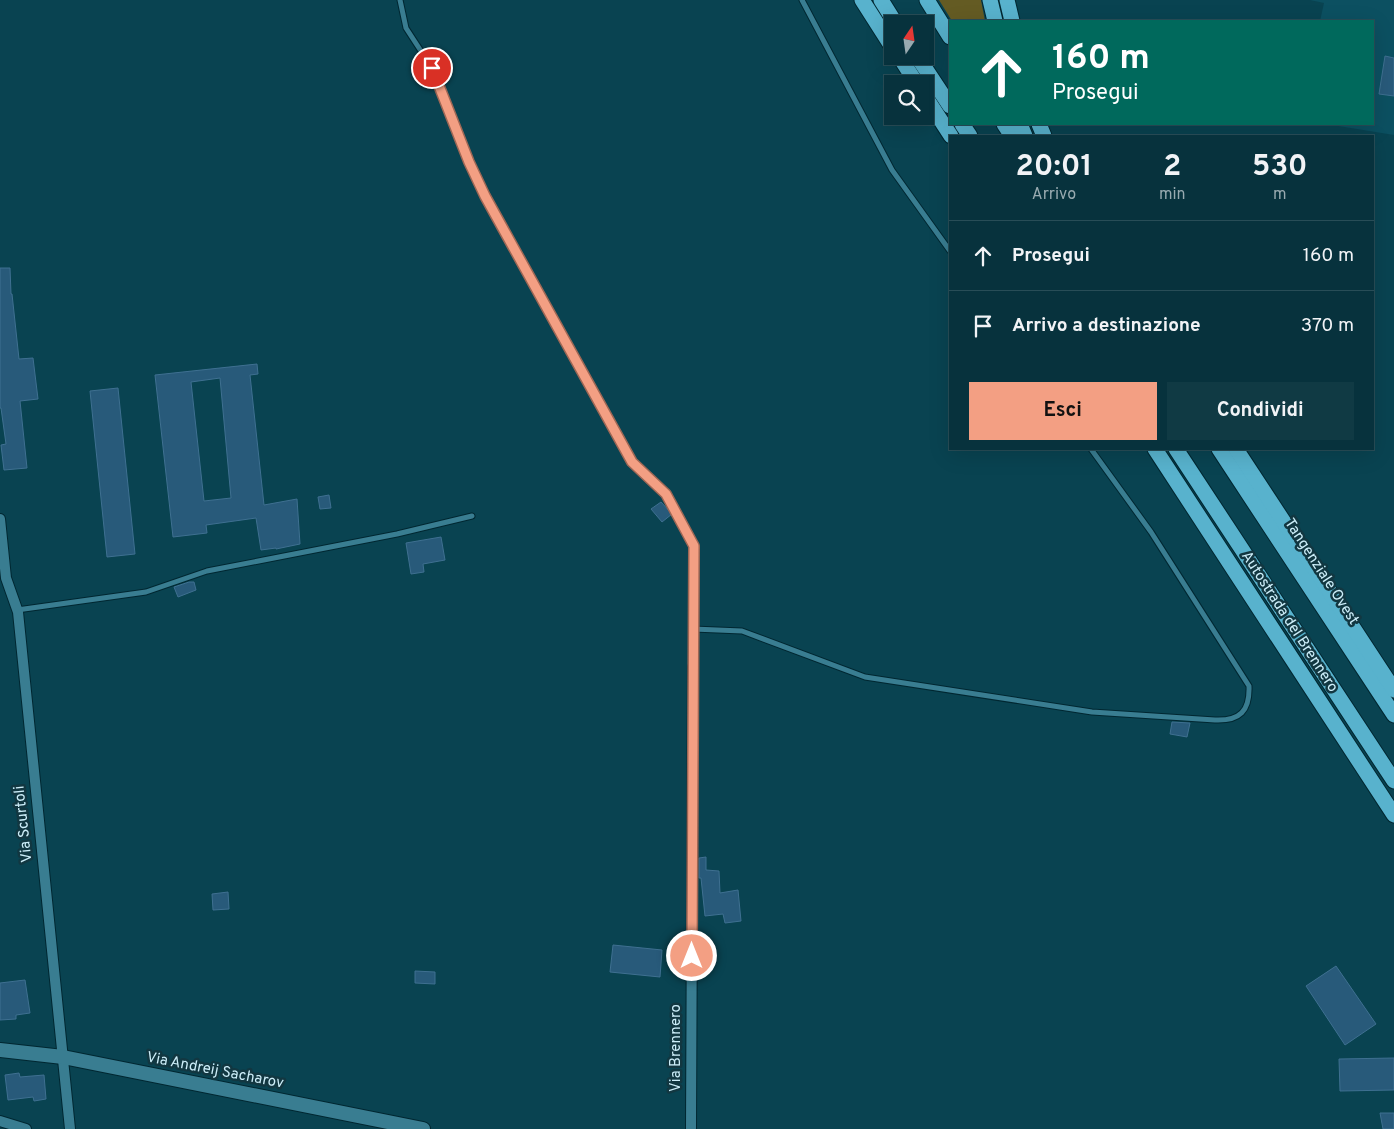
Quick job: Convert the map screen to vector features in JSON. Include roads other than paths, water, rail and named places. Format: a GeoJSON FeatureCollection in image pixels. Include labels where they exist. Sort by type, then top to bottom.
{"type":"FeatureCollection","features":[{"type":"Feature","properties":{"kind":"highway"},"geometry":{"type":"LineString","coordinates":[[862,0],[884,34]]}},
{"type":"Feature","properties":{"kind":"highway"},"geometry":{"type":"LineString","coordinates":[[881,0],[890,15]]}},
{"type":"Feature","properties":{"kind":"highway"},"geometry":{"type":"LineString","coordinates":[[927,0],[949,35]]}},
{"type":"Feature","properties":{"kind":"highway"},"geometry":{"type":"LineString","coordinates":[[990,0],[995,20]]}},
{"type":"Feature","properties":{"kind":"highway"},"geometry":{"type":"LineString","coordinates":[[1007,0],[1012,20]]}},
{"type":"Feature","properties":{"kind":"highway"},"geometry":{"type":"LineString","coordinates":[[923,65],[949,104]]}},
{"type":"Feature","properties":{"kind":"highway"},"geometry":{"type":"LineString","coordinates":[[934,110],[950,135]]}},
{"type":"Feature","properties":{"kind":"highway","name":"Autostrada del Brennero"},"geometry":{"type":"LineString","coordinates":[[1156,450],[1394,815]]}},
{"type":"Feature","properties":{"kind":"highway","name":"Autostrada del Brennero"},"geometry":{"type":"LineString","coordinates":[[1177,450],[1394,782]]}},
{"type":"Feature","properties":{"kind":"highway","name":"Tangenziale Ovest"},"geometry":{"type":"LineString","coordinates":[[1220,450],[1394,715]]}},
{"type":"Feature","properties":{"kind":"highway","name":"Tangenziale Ovest"},"geometry":{"type":"LineString","coordinates":[[1237,450],[1394,690]]}},
{"type":"Feature","properties":{"kind":"street","name":"Via Scurtoli"},"geometry":{"type":"LineString","coordinates":[[0,519],[6,578],[17,610],[70,1129]]}},
{"type":"Feature","properties":{"kind":"street","name":"Via Brennero"},"geometry":{"type":"LineString","coordinates":[[691,1129],[694,667]]}},
{"type":"Feature","properties":{"kind":"street","name":"Via Andreij Sacharov"},"geometry":{"type":"LineString","coordinates":[[0,1050],[63,1057],[423,1129]]}},
{"type":"Feature","properties":{"kind":"street"},"geometry":{"type":"LineString","coordinates":[[0,1121],[26,1129]]}},
{"type":"Feature","properties":{"kind":"lane"},"geometry":{"type":"LineString","coordinates":[[400,0],[406,28],[432,68],[480,188],[632,462],[666,494],[694,546],[694,667]]}},
{"type":"Feature","properties":{"kind":"lane"},"geometry":{"type":"LineString","coordinates":[[802,0],[892,170],[949,250]]}},
{"type":"Feature","properties":{"kind":"lane"},"geometry":{"type":"LineString","coordinates":[[694,629],[742,631],[865,677],[1092,712],[1215,720],[1236,718],[1242,714],[1250,696],[1249,686],[1150,532],[1092,450]]}},
{"type":"Feature","properties":{"kind":"lane"},"geometry":{"type":"LineString","coordinates":[[17,610],[146,592],[207,571],[397,534],[472,516]]}}]}
